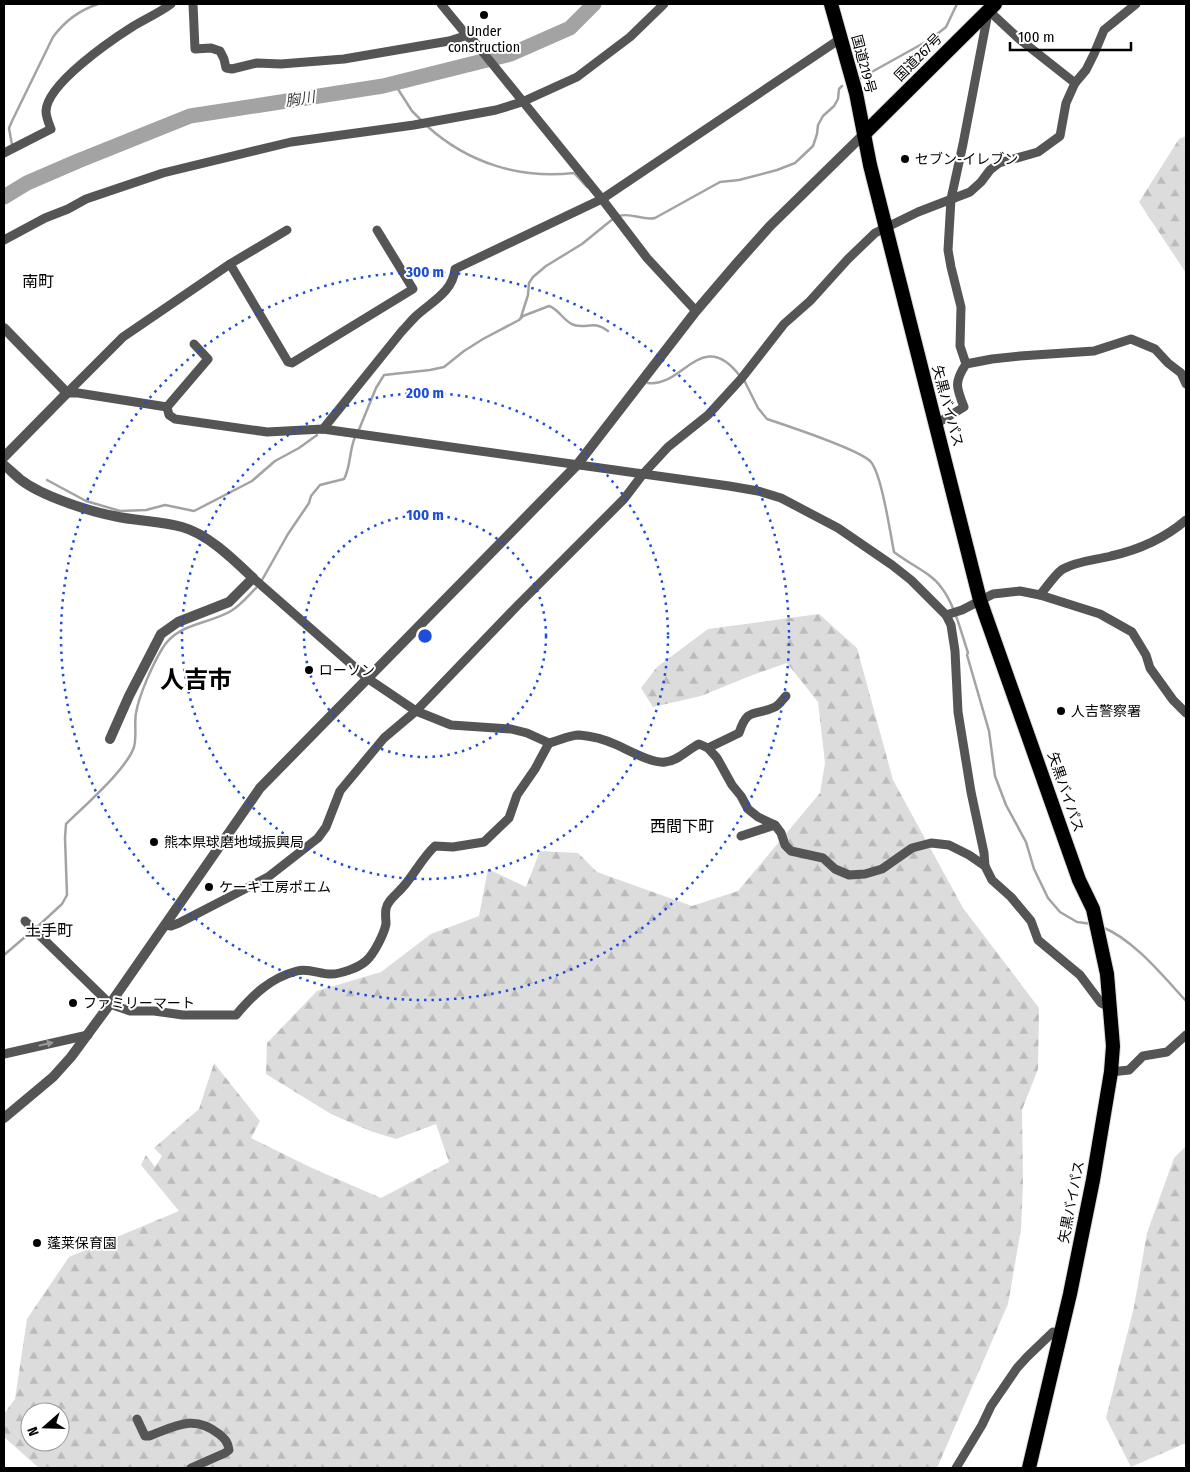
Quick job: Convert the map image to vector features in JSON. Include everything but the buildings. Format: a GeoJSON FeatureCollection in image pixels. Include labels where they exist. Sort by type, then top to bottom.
{"type":"FeatureCollection","features":[{"type":"Feature","properties":{"kind":"highway","name":"国道219号"},"geometry":{"type":"LineString","coordinates":[[831,4],[856,94],[864,134]]}},
{"type":"Feature","properties":{"kind":"highway","name":"国道267号"},"geometry":{"type":"LineString","coordinates":[[864,134],[991,6]]}},
{"type":"Feature","properties":{"kind":"highway","name":"矢黒バイパス"},"geometry":{"type":"LineString","coordinates":[[864,134],[980,600],[1079,880],[1093,909],[1106,966],[1113,1046],[1111,1072],[1093,1180],[1072,1285],[1029,1468]]}},
{"type":"Feature","properties":{"kind":"street"},"geometry":{"type":"LineString","coordinates":[[4,153],[51,129],[46,113],[47,105],[56,89],[77,68],[132,28],[171,4]]}},
{"type":"Feature","properties":{"kind":"street"},"geometry":{"type":"LineString","coordinates":[[193,4],[196,49],[211,48],[220,51],[226,68],[232,69],[258,63],[281,64],[344,59],[470,38]]}},
{"type":"Feature","properties":{"kind":"street"},"geometry":{"type":"LineString","coordinates":[[441,4],[602,198],[647,258],[696,311]]}},
{"type":"Feature","properties":{"kind":"street"},"geometry":{"type":"LineString","coordinates":[[4,240],[86,199],[163,173],[291,142],[414,125],[496,110],[577,77],[630,37],[664,4]]}},
{"type":"Feature","properties":{"kind":"street"},"geometry":{"type":"LineString","coordinates":[[166,925],[171,926],[179,923],[268,877],[318,838],[326,827],[340,791],[384,738],[416,711],[524,598],[624,499],[643,474],[668,447],[708,415],[784,324],[810,301],[865,241],[875,233],[918,212],[970,192],[990,170],[1000,163],[1038,152],[1060,136],[1066,103],[1075,83],[1086,70],[1104,30],[1136,4]]}},
{"type":"Feature","properties":{"kind":"street"},"geometry":{"type":"LineString","coordinates":[[991,6],[1018,38],[1075,83]]}},
{"type":"Feature","properties":{"kind":"street"},"geometry":{"type":"LineString","coordinates":[[966,364],[960,346],[961,308],[948,250],[951,199],[991,6]]}},
{"type":"Feature","properties":{"kind":"street"},"geometry":{"type":"LineString","coordinates":[[323,429],[416,316],[435,302],[449,286],[454,278],[455,269],[602,198],[840,39]]}},
{"type":"Feature","properties":{"kind":"street"},"geometry":{"type":"LineString","coordinates":[[4,1118],[53,1077],[88,1035],[260,788],[577,464],[696,311],[770,226],[864,134]]}},
{"type":"Feature","properties":{"kind":"street"},"geometry":{"type":"LineString","coordinates":[[4,457],[123,337],[230,264],[287,230]]}},
{"type":"Feature","properties":{"kind":"street"},"geometry":{"type":"LineString","coordinates":[[230,264],[288,362],[292,363],[413,289],[377,230]]}},
{"type":"Feature","properties":{"kind":"street"},"geometry":{"type":"LineString","coordinates":[[4,328],[67,393],[78,393],[167,407]]}},
{"type":"Feature","properties":{"kind":"street"},"geometry":{"type":"LineString","coordinates":[[936,424],[964,407],[957,388],[958,376],[966,364],[1002,358],[1094,351],[1131,339],[1155,349],[1168,363],[1182,372],[1186,384]]}},
{"type":"Feature","properties":{"kind":"street"},"geometry":{"type":"LineString","coordinates":[[167,407],[208,359],[194,344]]}},
{"type":"Feature","properties":{"kind":"street"},"geometry":{"type":"LineString","coordinates":[[167,407],[169,415],[175,419],[190,422],[267,432],[323,429],[758,491],[781,498],[838,528],[911,580],[946,616],[951,625],[956,651],[958,712],[985,866],[992,880],[1012,897],[1032,921],[1038,940],[1080,975],[1101,1003],[1111,1008]]}},
{"type":"Feature","properties":{"kind":"street"},"geometry":{"type":"LineString","coordinates":[[4,465],[22,481],[45,493],[86,509],[112,516],[182,527],[196,533],[230,556],[367,678],[416,711],[451,725],[511,729],[527,733],[549,743],[571,736],[590,737],[615,744],[654,761],[664,763],[683,755],[690,748],[699,744],[708,748],[717,758],[748,810],[775,825],[781,833],[785,845],[791,851],[823,858],[835,869],[850,875],[866,874],[882,869],[912,848],[931,843],[949,845],[969,854],[985,866]]}},
{"type":"Feature","properties":{"kind":"street"},"geometry":{"type":"LineString","coordinates":[[1040,595],[1062,570],[1084,561],[1112,556],[1145,545],[1163,536],[1186,520]]}},
{"type":"Feature","properties":{"kind":"street"},"geometry":{"type":"LineString","coordinates":[[110,739],[161,634],[178,622],[229,602],[253,578]]}},
{"type":"Feature","properties":{"kind":"street"},"geometry":{"type":"LineString","coordinates":[[946,616],[992,594],[1020,591],[1040,595],[1100,614],[1132,632],[1146,655],[1150,668],[1173,700],[1186,713]]}},
{"type":"Feature","properties":{"kind":"street"},"geometry":{"type":"LineString","coordinates":[[708,748],[739,733],[744,719],[752,713],[776,707],[786,696]]}},
{"type":"Feature","properties":{"kind":"street"},"geometry":{"type":"LineString","coordinates":[[25,921],[110,1004],[130,1011],[154,1011],[183,1015],[236,1015],[251,997],[274,979],[298,971],[310,970],[331,974],[356,967],[367,960],[384,933],[388,903],[403,888],[427,853],[435,846],[453,847],[484,842],[509,818],[517,795],[535,769],[549,743]]}},
{"type":"Feature","properties":{"kind":"street"},"geometry":{"type":"LineString","coordinates":[[741,836],[775,825]]}},
{"type":"Feature","properties":{"kind":"street"},"geometry":{"type":"LineString","coordinates":[[4,1054],[88,1035]]}},
{"type":"Feature","properties":{"kind":"street"},"geometry":{"type":"LineString","coordinates":[[1111,1072],[1129,1070],[1143,1056],[1166,1052],[1186,1035]]}},
{"type":"Feature","properties":{"kind":"street"},"geometry":{"type":"LineString","coordinates":[[956,1468],[982,1425],[991,1406],[1017,1368],[1053,1332]]}},
{"type":"Feature","properties":{"kind":"street"},"geometry":{"type":"LineString","coordinates":[[137,1419],[145,1436],[194,1422],[212,1429],[228,1444],[229,1450],[225,1453],[190,1468]]}},
{"type":"Feature","properties":{"kind":"green space"},"geometry":{"type":"Polygon","coordinates":[[[1186,136],[1186,273],[1139,202],[1179,139],[1186,136]]]}},
{"type":"Feature","properties":{"kind":"green space"},"geometry":{"type":"Polygon","coordinates":[[[819,614],[857,648],[893,780],[963,908],[1039,1008],[1038,1069],[1022,1110],[1023,1184],[1021,1229],[1008,1304],[937,1468],[39,1468],[21,1452],[70,1452],[70,1402],[20,1402],[20,1451],[4,1437],[4,1414],[15,1399],[27,1319],[69,1257],[179,1211],[141,1165],[146,1155],[155,1167],[162,1156],[154,1148],[199,1109],[214,1063],[260,1121],[251,1138],[312,1168],[381,1198],[449,1162],[436,1124],[396,1139],[370,1131],[331,1114],[266,1074],[267,1043],[317,991],[381,972],[431,934],[479,916],[488,869],[526,887],[540,851],[578,853],[597,872],[692,906],[738,891],[820,793],[825,763],[818,702],[787,663],[701,696],[653,707],[641,688],[657,667],[708,629],[819,614]]]}},
{"type":"Feature","properties":{"kind":"green space"},"geometry":{"type":"Polygon","coordinates":[[[1186,1146],[1186,1443],[1131,1467],[1106,1418],[1134,1307],[1147,1233],[1174,1158],[1186,1146]]]}},
{"type":"Feature","properties":{"kind":"waterway"},"geometry":{"type":"LineString","coordinates":[[12,145],[9,128],[53,37],[73,17],[98,4]]}},
{"type":"Feature","properties":{"kind":"waterway","name":"胸川"},"geometry":{"type":"LineString","coordinates":[[4,197],[27,183],[190,116],[383,86],[511,54],[570,28],[594,4]]}},
{"type":"Feature","properties":{"kind":"waterway"},"geometry":{"type":"LineString","coordinates":[[859,79],[931,39],[946,27],[957,4]]}},
{"type":"Feature","properties":{"kind":"waterway"},"geometry":{"type":"LineString","coordinates":[[394,83],[412,111],[423,122]]}},
{"type":"Feature","properties":{"kind":"waterway"},"geometry":{"type":"LineString","coordinates":[[619,216],[655,218],[720,182],[739,180],[795,163],[813,146],[818,125],[823,116],[834,106],[838,99],[839,89],[842,86]]}},
{"type":"Feature","properties":{"kind":"waterway"},"geometry":{"type":"LineString","coordinates":[[427,126],[460,150],[495,166],[514,171],[534,173],[574,173],[587,187]]}},
{"type":"Feature","properties":{"kind":"waterway"},"geometry":{"type":"LineString","coordinates":[[521,317],[528,295],[529,283],[533,277],[546,266],[582,244],[614,218]]}},
{"type":"Feature","properties":{"kind":"waterway"},"geometry":{"type":"LineString","coordinates":[[358,432],[376,388],[384,375],[444,367],[464,351],[523,316],[549,306],[574,325],[595,325],[608,331]]}},
{"type":"Feature","properties":{"kind":"waterway"},"geometry":{"type":"LineString","coordinates":[[648,383],[660,382],[703,358],[715,357],[727,362],[740,376]]}},
{"type":"Feature","properties":{"kind":"waterway"},"geometry":{"type":"LineString","coordinates":[[744,380],[758,408],[767,419],[839,445],[865,457],[871,462],[879,479],[894,552],[925,572],[936,582],[946,594],[954,610],[968,653],[989,731],[995,776],[1006,805],[1026,842],[1034,869],[1048,898],[1060,912],[1077,922],[1092,924]]}},
{"type":"Feature","properties":{"kind":"waterway"},"geometry":{"type":"LineString","coordinates":[[47,480],[86,501],[120,511],[146,510],[165,505],[194,511],[252,481],[275,461],[299,448],[317,435]]}},
{"type":"Feature","properties":{"kind":"waterway"},"geometry":{"type":"LineString","coordinates":[[262,580],[288,534],[309,503],[311,496],[320,485],[344,479],[355,437]]}},
{"type":"Feature","properties":{"kind":"waterway"},"geometry":{"type":"LineString","coordinates":[[36,928],[62,904],[67,895],[66,824],[104,787],[130,756],[135,743],[135,717],[140,698],[162,649],[168,640],[184,629],[231,611],[256,588]]}},
{"type":"Feature","properties":{"kind":"waterway"},"geometry":{"type":"LineString","coordinates":[[1102,927],[1125,940],[1136,949],[1186,1001]]}},
{"type":"Feature","properties":{"kind":"waterway"},"geometry":{"type":"LineString","coordinates":[[4,955],[32,931]]}},
{"type":"Feature","properties":{"kind":"place","name":"Under construction"},"geometry":{"type":"Point","coordinates":[484,15]}},
{"type":"Feature","properties":{"kind":"place","name":"セブン-イレブン"},"geometry":{"type":"Point","coordinates":[905,159]}},
{"type":"Feature","properties":{"kind":"place","name":"ローソン"},"geometry":{"type":"Point","coordinates":[309,670]}},
{"type":"Feature","properties":{"kind":"place","name":"人吉警察署"},"geometry":{"type":"Point","coordinates":[1061,711]}},
{"type":"Feature","properties":{"kind":"place","name":"熊本県球磨地域振興局"},"geometry":{"type":"Point","coordinates":[154,842]}},
{"type":"Feature","properties":{"kind":"place","name":"ケーキ工房ポエム"},"geometry":{"type":"Point","coordinates":[209,887]}},
{"type":"Feature","properties":{"kind":"place","name":"ファミリーマート"},"geometry":{"type":"Point","coordinates":[73,1003]}},
{"type":"Feature","properties":{"kind":"place","name":"蓬莱保育園"},"geometry":{"type":"Point","coordinates":[37,1243]}},
{"type":"Feature","properties":{"kind":"district","name":"南町"},"geometry":{"type":"Point","coordinates":[38,281]}},
{"type":"Feature","properties":{"kind":"district","name":"人吉市"},"geometry":{"type":"Point","coordinates":[196,680]}},
{"type":"Feature","properties":{"kind":"district","name":"西間下町"},"geometry":{"type":"Point","coordinates":[682,826]}},
{"type":"Feature","properties":{"kind":"district","name":"土手町"},"geometry":{"type":"Point","coordinates":[49,930]}}]}
